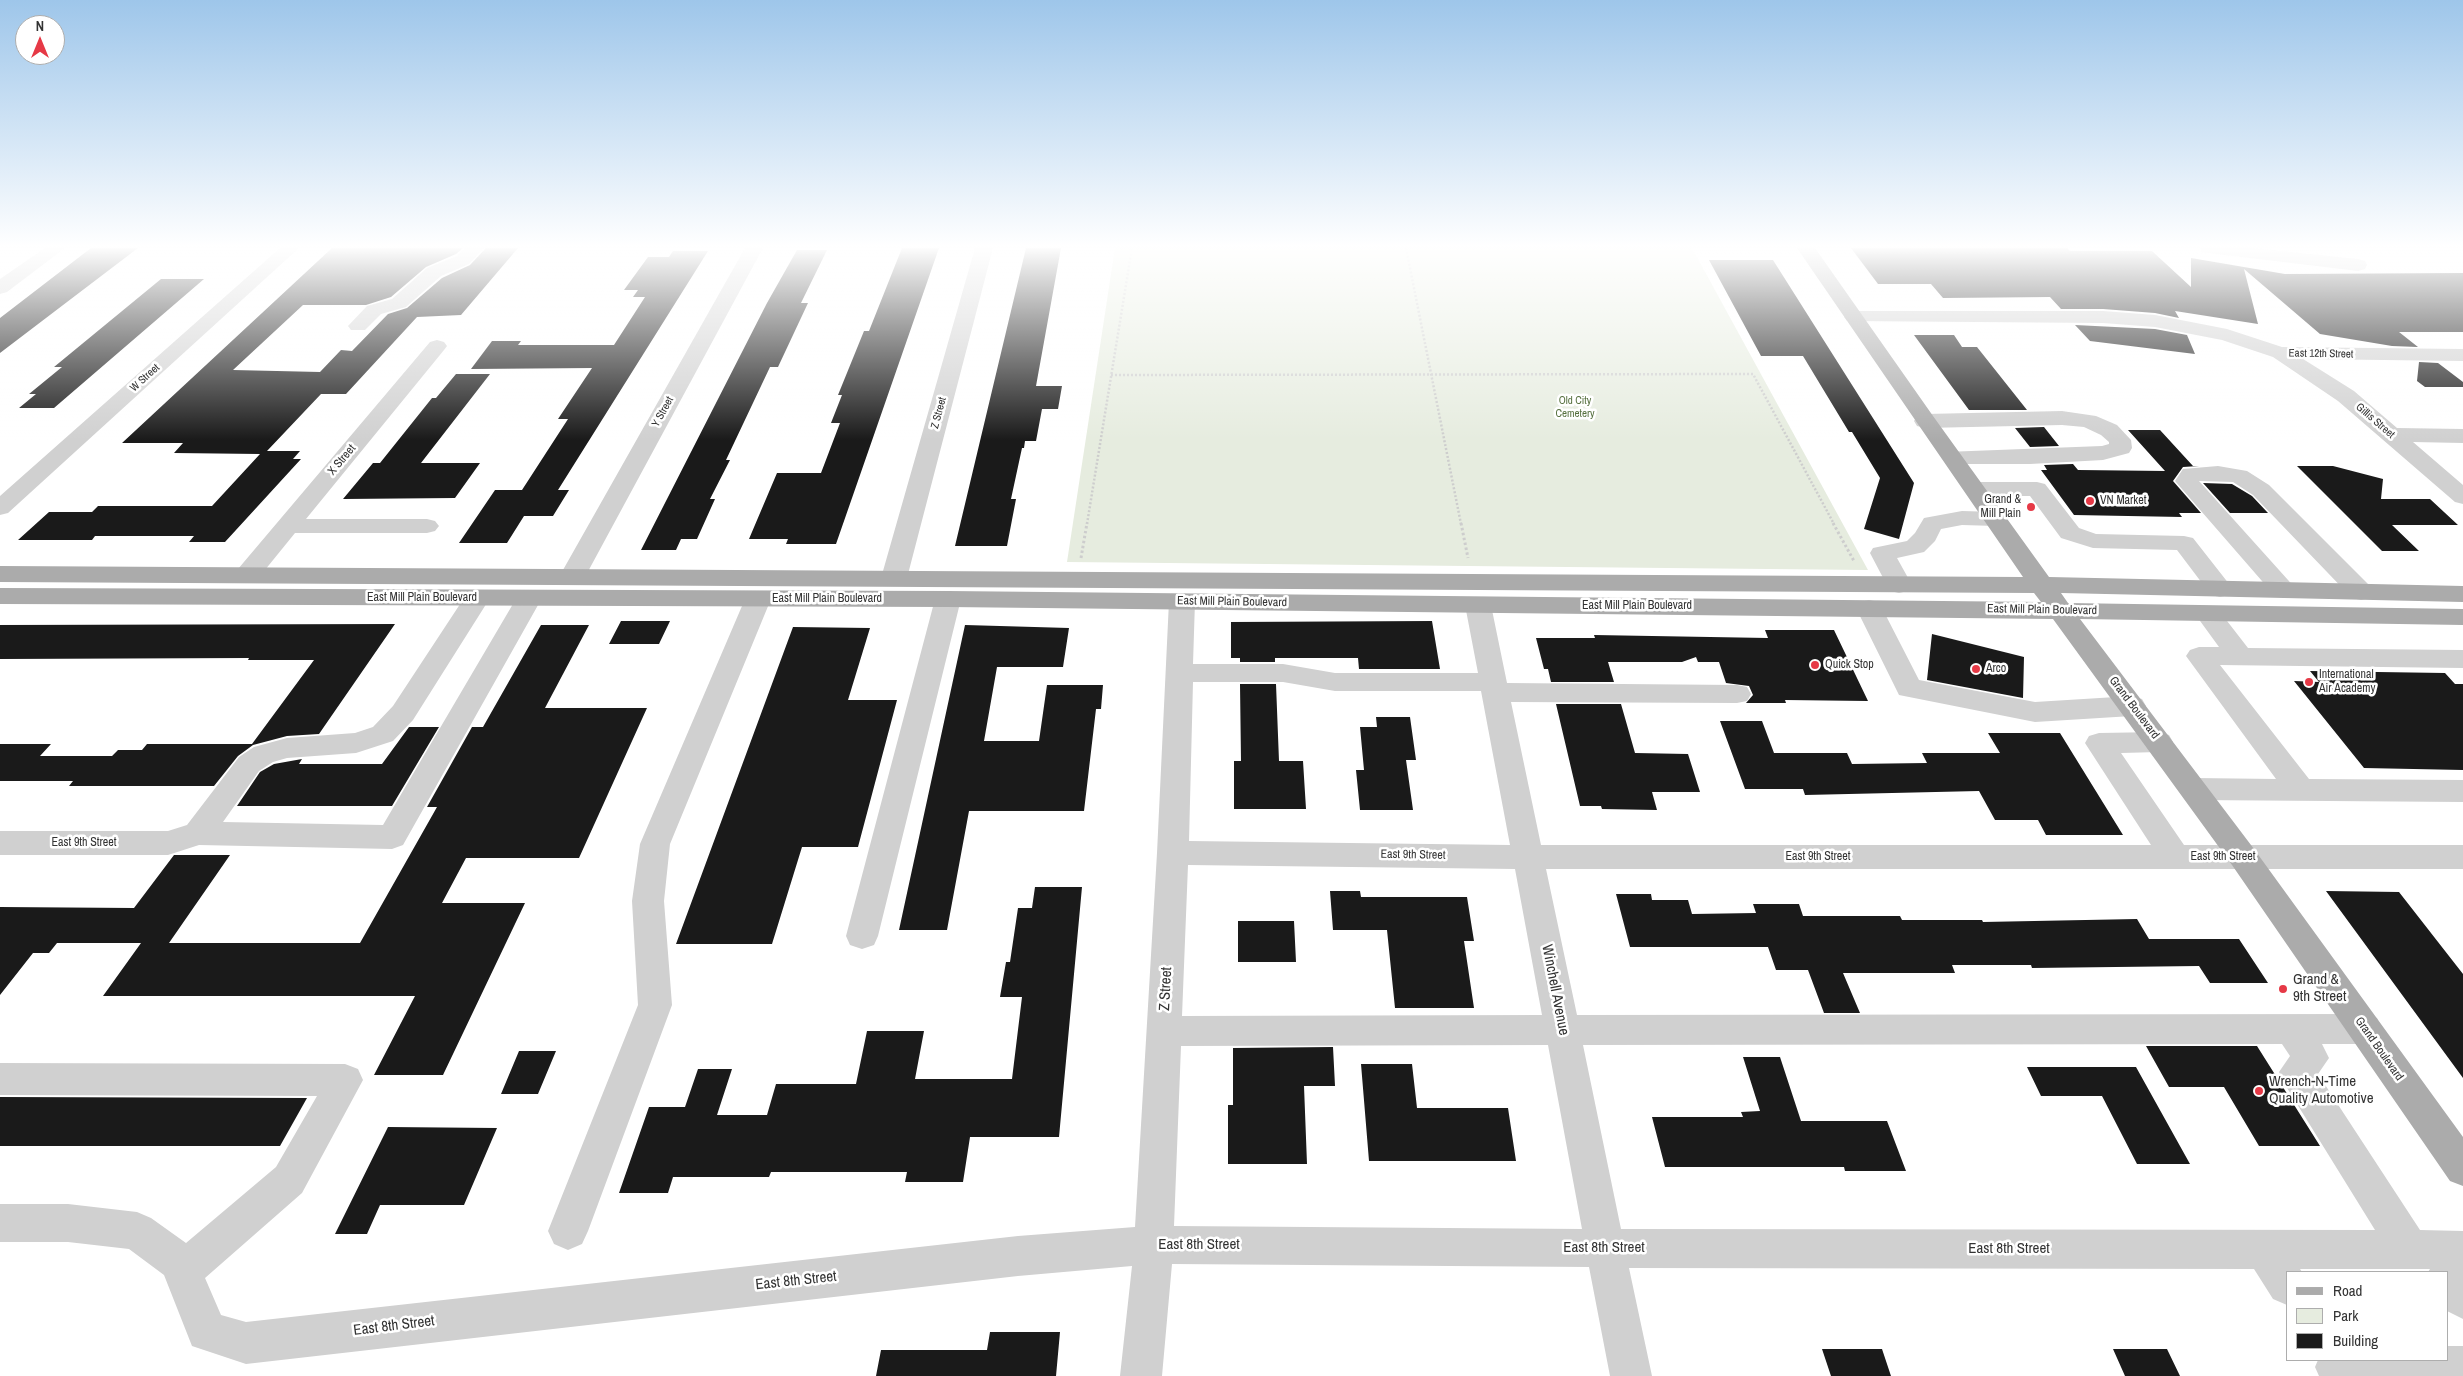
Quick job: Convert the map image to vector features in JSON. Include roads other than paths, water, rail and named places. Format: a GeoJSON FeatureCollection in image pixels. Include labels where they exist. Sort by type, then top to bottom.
{"type":"FeatureCollection","features":[{"type":"Feature","properties":{"kind":"main road","name":"Grand Boulevard"},"geometry":{"type":"LineString","coordinates":[[1850,312],[2060,610],[2194,789],[2365,1029],[2452,1136],[2463,1168]]}},
{"type":"Feature","properties":{"kind":"main road","name":"East Mill Plain Boulevard"},"geometry":{"type":"LineString","coordinates":[[0,574],[1080,578],[1475,593],[1867,596],[2060,610],[2463,617]]}},
{"type":"Feature","properties":{"kind":"main road","name":"East Mill Plain Boulevard"},"geometry":{"type":"LineString","coordinates":[[1867,596],[1899,585],[2043,585],[2463,594]]}},
{"type":"Feature","properties":{"kind":"main road","name":"East Mill Plain Boulevard"},"geometry":{"type":"LineString","coordinates":[[0,596],[1182,601],[1475,593]]}},
{"type":"Feature","properties":{"kind":"street","name":"W Street"},"geometry":{"type":"LineString","coordinates":[[0,508],[218,312]]}},
{"type":"Feature","properties":{"kind":"street"},"geometry":{"type":"LineString","coordinates":[[358,326],[372,312]]}},
{"type":"Feature","properties":{"kind":"street","name":"Y Street"},"geometry":{"type":"LineString","coordinates":[[572,576],[718,312]]}},
{"type":"Feature","properties":{"kind":"street","name":"Z Street"},"geometry":{"type":"LineString","coordinates":[[894,578],[966,312]]}},
{"type":"Feature","properties":{"kind":"street","name":"East 12th Street"},"geometry":{"type":"LineString","coordinates":[[1854,318],[2103,317],[2155,321],[2227,336],[2280,353],[2463,355]]}},
{"type":"Feature","properties":{"kind":"street","name":"X Street"},"geometry":{"type":"LineString","coordinates":[[247,575],[437,346]]}},
{"type":"Feature","properties":{"kind":"street","name":"Gillis Street"},"geometry":{"type":"LineString","coordinates":[[2280,353],[2346,396],[2463,498]]}},
{"type":"Feature","properties":{"kind":"street"},"geometry":{"type":"LineString","coordinates":[[1925,421],[2062,418],[2088,421],[2109,430],[2120,440],[2121,448],[2103,453],[2030,457],[1953,457]]}},
{"type":"Feature","properties":{"kind":"street"},"geometry":{"type":"LineString","coordinates":[[2392,435],[2463,436]]}},
{"type":"Feature","properties":{"kind":"street"},"geometry":{"type":"LineString","coordinates":[[2284,590],[2187,481],[2191,474],[2218,473],[2239,476],[2261,490],[2361,592]]}},
{"type":"Feature","properties":{"kind":"street"},"geometry":{"type":"LineString","coordinates":[[1976,489],[2037,489],[2070,533],[2094,542],[2184,543],[2220,589]]}},
{"type":"Feature","properties":{"kind":"street"},"geometry":{"type":"LineString","coordinates":[[1899,585],[1882,553],[1915,547],[1926,536],[1932,523],[1962,518],[1996,519]]}},
{"type":"Feature","properties":{"kind":"street"},"geometry":{"type":"LineString","coordinates":[[288,526],[427,526]]}},
{"type":"Feature","properties":{"kind":"street","name":"Winchell Avenue"},"geometry":{"type":"LineString","coordinates":[[1475,593],[1631,1376]]}},
{"type":"Feature","properties":{"kind":"street"},"geometry":{"type":"LineString","coordinates":[[1867,596],[1909,688],[2036,712],[2132,706]]}},
{"type":"Feature","properties":{"kind":"street"},"geometry":{"type":"LineString","coordinates":[[198,834],[249,764],[264,754],[287,748],[356,743],[383,734],[403,713],[477,598]]}},
{"type":"Feature","properties":{"kind":"street","name":"East 9th Street"},"geometry":{"type":"LineString","coordinates":[[0,843],[168,843],[198,834],[392,837],[528,598]]}},
{"type":"Feature","properties":{"kind":"street"},"geometry":{"type":"LineString","coordinates":[[568,1231],[654,1005],[648,901],[655,844],[758,599]]}},
{"type":"Feature","properties":{"kind":"street"},"geometry":{"type":"LineString","coordinates":[[862,936],[948,599]]}},
{"type":"Feature","properties":{"kind":"street","name":"Z Street"},"geometry":{"type":"LineString","coordinates":[[1141,1376],[1154,1245],[1173,853],[1182,601]]}},
{"type":"Feature","properties":{"kind":"street"},"geometry":{"type":"LineString","coordinates":[[2208,614],[2240,656]]}},
{"type":"Feature","properties":{"kind":"street"},"geometry":{"type":"LineString","coordinates":[[2301,790],[2199,656],[2463,659]]}},
{"type":"Feature","properties":{"kind":"street"},"geometry":{"type":"LineString","coordinates":[[1180,673],[1282,673],[1335,682],[1737,694]]}},
{"type":"Feature","properties":{"kind":"street"},"geometry":{"type":"LineString","coordinates":[[2159,742],[2099,742],[2175,857]]}},
{"type":"Feature","properties":{"kind":"street"},"geometry":{"type":"LineString","coordinates":[[2194,789],[2463,791]]}},
{"type":"Feature","properties":{"kind":"street","name":"East 9th Street"},"geometry":{"type":"LineString","coordinates":[[1173,853],[1528,857],[2463,857]]}},
{"type":"Feature","properties":{"kind":"street"},"geometry":{"type":"LineString","coordinates":[[1163,1031],[2365,1029]]}},
{"type":"Feature","properties":{"kind":"street"},"geometry":{"type":"LineString","coordinates":[[2292,1030],[2310,1058],[2297,1072],[2446,1271]]}},
{"type":"Feature","properties":{"kind":"street"},"geometry":{"type":"LineString","coordinates":[[0,1079],[345,1080],[289,1180],[183,1271]]}},
{"type":"Feature","properties":{"kind":"street","name":"East 8th Street"},"geometry":{"type":"LineString","coordinates":[[0,1224],[68,1224],[137,1231],[178,1261],[207,1331],[246,1343],[1018,1256],[1154,1245],[2266,1250],[2439,1260]]}},
{"type":"Feature","properties":{"kind":"street"},"geometry":{"type":"LineString","coordinates":[[2266,1250],[2286,1283]]}},
{"type":"Feature","properties":{"kind":"street"},"geometry":{"type":"LineString","coordinates":[[2448,1275],[2463,1299]]}},
{"type":"Feature","properties":{"kind":"street"},"geometry":{"type":"LineString","coordinates":[[2336,1368],[2463,1367]]}},
{"type":"Feature","properties":{"kind":"place","name":"VN Market"},"geometry":{"type":"Point","coordinates":[2090,501]}},
{"type":"Feature","properties":{"kind":"place","name":"Grand & Mill Plain"},"geometry":{"type":"Point","coordinates":[2031,507]}},
{"type":"Feature","properties":{"kind":"place","name":"Quick Stop"},"geometry":{"type":"Point","coordinates":[1815,665]}},
{"type":"Feature","properties":{"kind":"place","name":"Arco"},"geometry":{"type":"Point","coordinates":[1976,669]}},
{"type":"Feature","properties":{"kind":"place","name":"International Air Academy"},"geometry":{"type":"Point","coordinates":[2309,682]}},
{"type":"Feature","properties":{"kind":"place","name":"Grand & 9th Street"},"geometry":{"type":"Point","coordinates":[2283,989]}},
{"type":"Feature","properties":{"kind":"place","name":"Wrench-N-Time Quality Automotive"},"geometry":{"type":"Point","coordinates":[2259,1091]}},
{"type":"Feature","properties":{"kind":"park label","name":"Old City Cemetery"},"geometry":{"type":"Point","coordinates":[1575,407]}}]}
